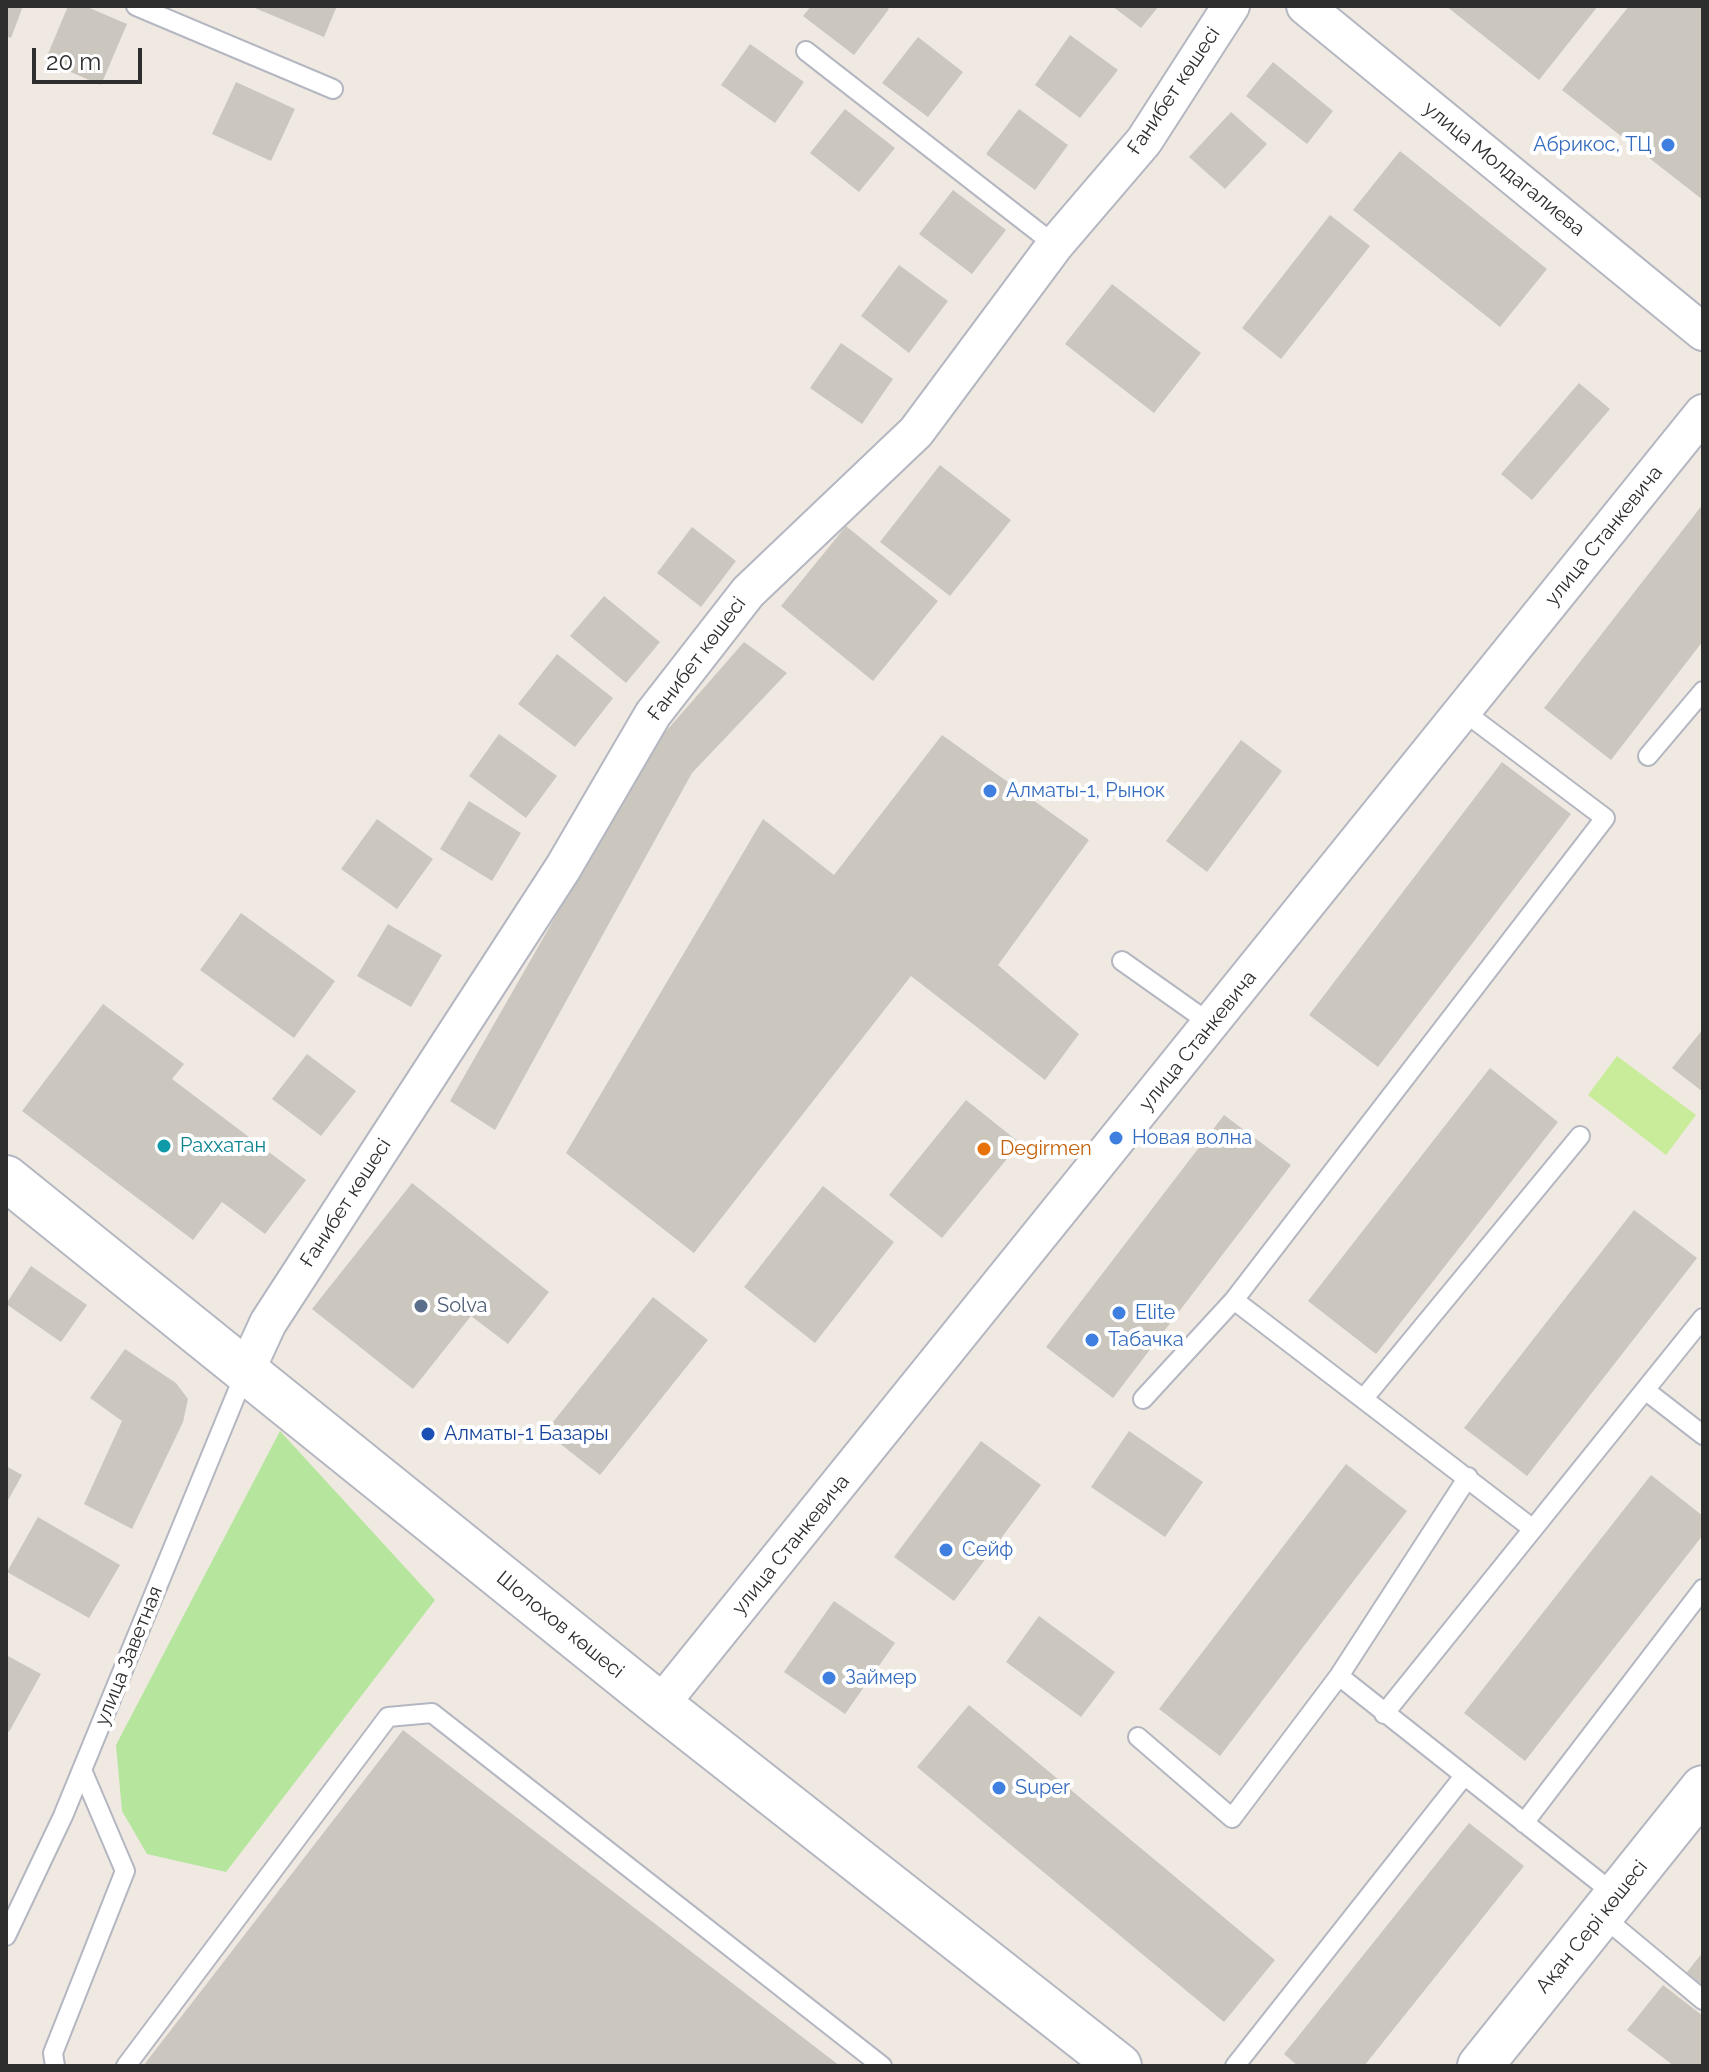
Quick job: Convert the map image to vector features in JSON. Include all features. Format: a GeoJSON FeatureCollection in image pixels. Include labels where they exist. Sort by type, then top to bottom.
{"type":"FeatureCollection","features":[{"type":"Feature","properties":{"kind":"main road","name":"Шолохов көшесі"},"geometry":{"type":"LineString","coordinates":[[6,1178],[660,1705],[1119,2066]]}},
{"type":"Feature","properties":{"kind":"main road","name":"Ақан Сері көшесі"},"geometry":{"type":"LineString","coordinates":[[1480,2066],[1703,1788]]}},
{"type":"Feature","properties":{"kind":"street","name":"Ғанибет көшесі"},"geometry":{"type":"LineString","coordinates":[[245,1373],[268,1323],[563,868],[653,714],[748,592],[916,432],[1055,245],[1144,141],[1231,6]]}},
{"type":"Feature","properties":{"kind":"street","name":"улица Молдагалиева"},"geometry":{"type":"LineString","coordinates":[[1305,6],[1703,332]]}},
{"type":"Feature","properties":{"kind":"street","name":"улица Станкевича"},"geometry":{"type":"LineString","coordinates":[[660,1705],[1703,413]]}},
{"type":"Feature","properties":{"kind":"lane"},"geometry":{"type":"LineString","coordinates":[[136,6],[333,89]]}},
{"type":"Feature","properties":{"kind":"lane"},"geometry":{"type":"LineString","coordinates":[[806,51],[1055,245]]}},
{"type":"Feature","properties":{"kind":"lane"},"geometry":{"type":"LineString","coordinates":[[1648,756],[1703,691]]}},
{"type":"Feature","properties":{"kind":"lane"},"geometry":{"type":"LineString","coordinates":[[1143,1399],[1234,1300],[1605,818],[1463,711]]}},
{"type":"Feature","properties":{"kind":"lane"},"geometry":{"type":"LineString","coordinates":[[1122,961],[1211,1024]]}},
{"type":"Feature","properties":{"kind":"lane"},"geometry":{"type":"LineString","coordinates":[[1364,1398],[1580,1136]]}},
{"type":"Feature","properties":{"kind":"lane"},"geometry":{"type":"LineString","coordinates":[[1234,1300],[1533,1529]]}},
{"type":"Feature","properties":{"kind":"lane"},"geometry":{"type":"LineString","coordinates":[[1384,1714],[1703,1318]]}},
{"type":"Feature","properties":{"kind":"lane","name":"улица Заветная"},"geometry":{"type":"LineString","coordinates":[[6,1936],[82,1770],[245,1373]]}},
{"type":"Feature","properties":{"kind":"lane"},"geometry":{"type":"LineString","coordinates":[[1645,1390],[1703,1435]]}},
{"type":"Feature","properties":{"kind":"lane"},"geometry":{"type":"LineString","coordinates":[[1138,1737],[1232,1818],[1339,1676],[1468,1477]]}},
{"type":"Feature","properties":{"kind":"lane"},"geometry":{"type":"LineString","coordinates":[[1524,1823],[1703,1589]]}},
{"type":"Feature","properties":{"kind":"lane"},"geometry":{"type":"LineString","coordinates":[[1339,1676],[1524,1823],[1703,2000]]}},
{"type":"Feature","properties":{"kind":"lane"},"geometry":{"type":"LineString","coordinates":[[126,2066],[388,1717],[432,1713],[882,2066]]}},
{"type":"Feature","properties":{"kind":"lane"},"geometry":{"type":"LineString","coordinates":[[55,2066],[53,2053],[125,1871],[82,1770]]}},
{"type":"Feature","properties":{"kind":"lane"},"geometry":{"type":"LineString","coordinates":[[1235,2066],[1464,1776]]}},
{"type":"Feature","properties":{"kind":"green space"},"geometry":{"type":"Polygon","coordinates":[[[1617,1056],[1696,1115],[1666,1155],[1588,1095],[1617,1056]]]}},
{"type":"Feature","properties":{"kind":"green space"},"geometry":{"type":"Polygon","coordinates":[[[280,1431],[435,1600],[226,1872],[147,1854],[122,1811],[116,1745],[280,1431]]]}},
{"type":"Feature","properties":{"kind":"building"},"geometry":{"type":"Polygon","coordinates":[[[6,6],[23,6],[11,38],[6,36],[6,6]]]}},
{"type":"Feature","properties":{"kind":"building"},"geometry":{"type":"Polygon","coordinates":[[[68,6],[85,6],[127,24],[101,85],[45,61],[68,6]]]}},
{"type":"Feature","properties":{"kind":"building"},"geometry":{"type":"Polygon","coordinates":[[[250,6],[337,6],[324,37],[250,6]]]}},
{"type":"Feature","properties":{"kind":"building"},"geometry":{"type":"Polygon","coordinates":[[[811,6],[885,6],[889,9],[854,55],[803,16],[811,6]]]}},
{"type":"Feature","properties":{"kind":"building"},"geometry":{"type":"Polygon","coordinates":[[[1112,6],[1159,6],[1141,28],[1112,6]]]}},
{"type":"Feature","properties":{"kind":"building"},"geometry":{"type":"Polygon","coordinates":[[[1446,6],[1598,6],[1539,80],[1446,6]]]}},
{"type":"Feature","properties":{"kind":"building","name":"Абрикос, ТЦ"},"geometry":{"type":"Polygon","coordinates":[[[1629,6],[1703,6],[1703,200],[1562,90],[1629,6]]]}},
{"type":"Feature","properties":{"kind":"building"},"geometry":{"type":"Polygon","coordinates":[[[1070,35],[1118,70],[1080,118],[1035,85],[1070,35]]]}},
{"type":"Feature","properties":{"kind":"building"},"geometry":{"type":"Polygon","coordinates":[[[918,37],[963,72],[928,117],[882,83],[918,37]]]}},
{"type":"Feature","properties":{"kind":"building"},"geometry":{"type":"Polygon","coordinates":[[[750,44],[804,82],[775,123],[721,85],[750,44]]]}},
{"type":"Feature","properties":{"kind":"building"},"geometry":{"type":"Polygon","coordinates":[[[1273,62],[1333,111],[1307,144],[1246,96],[1273,62]]]}},
{"type":"Feature","properties":{"kind":"building"},"geometry":{"type":"Polygon","coordinates":[[[236,82],[295,109],[271,161],[212,134],[236,82]]]}},
{"type":"Feature","properties":{"kind":"building"},"geometry":{"type":"Polygon","coordinates":[[[845,109],[895,148],[859,192],[810,153],[845,109]]]}},
{"type":"Feature","properties":{"kind":"building"},"geometry":{"type":"Polygon","coordinates":[[[1019,109],[1068,145],[1035,190],[986,154],[1019,109]]]}},
{"type":"Feature","properties":{"kind":"building"},"geometry":{"type":"Polygon","coordinates":[[[1231,112],[1267,144],[1225,189],[1189,157],[1231,112]]]}},
{"type":"Feature","properties":{"kind":"building"},"geometry":{"type":"Polygon","coordinates":[[[1400,151],[1547,269],[1500,327],[1353,210],[1400,151]]]}},
{"type":"Feature","properties":{"kind":"building"},"geometry":{"type":"Polygon","coordinates":[[[953,190],[1006,230],[972,274],[919,234],[953,190]]]}},
{"type":"Feature","properties":{"kind":"building"},"geometry":{"type":"Polygon","coordinates":[[[1330,215],[1370,246],[1281,359],[1242,328],[1330,215]]]}},
{"type":"Feature","properties":{"kind":"building"},"geometry":{"type":"Polygon","coordinates":[[[899,265],[948,301],[909,353],[861,316],[899,265]]]}},
{"type":"Feature","properties":{"kind":"building"},"geometry":{"type":"Polygon","coordinates":[[[1112,284],[1201,353],[1154,413],[1065,344],[1112,284]]]}},
{"type":"Feature","properties":{"kind":"building"},"geometry":{"type":"Polygon","coordinates":[[[841,343],[893,379],[862,424],[810,388],[841,343]]]}},
{"type":"Feature","properties":{"kind":"building"},"geometry":{"type":"Polygon","coordinates":[[[1579,383],[1610,409],[1532,500],[1501,474],[1579,383]]]}},
{"type":"Feature","properties":{"kind":"building"},"geometry":{"type":"Polygon","coordinates":[[[940,465],[1011,520],[950,596],[880,542],[940,465]]]}},
{"type":"Feature","properties":{"kind":"building"},"geometry":{"type":"Polygon","coordinates":[[[1703,504],[1703,641],[1611,760],[1544,708],[1703,504]]]}},
{"type":"Feature","properties":{"kind":"building"},"geometry":{"type":"Polygon","coordinates":[[[846,526],[938,601],[873,681],[781,606],[846,526]]]}},
{"type":"Feature","properties":{"kind":"building"},"geometry":{"type":"Polygon","coordinates":[[[692,527],[736,561],[701,607],[657,573],[692,527]]]}},
{"type":"Feature","properties":{"kind":"building"},"geometry":{"type":"Polygon","coordinates":[[[604,596],[660,642],[626,683],[570,636],[604,596]]]}},
{"type":"Feature","properties":{"kind":"building"},"geometry":{"type":"Polygon","coordinates":[[[744,642],[787,673],[692,773],[495,1130],[450,1101],[653,746],[744,642]]]}},
{"type":"Feature","properties":{"kind":"building"},"geometry":{"type":"Polygon","coordinates":[[[557,654],[613,698],[575,747],[518,704],[557,654]]]}},
{"type":"Feature","properties":{"kind":"building"},"geometry":{"type":"Polygon","coordinates":[[[499,734],[557,776],[526,818],[469,776],[499,734]]]}},
{"type":"Feature","properties":{"kind":"building"},"geometry":{"type":"Polygon","coordinates":[[[942,735],[1089,840],[998,965],[1079,1034],[1045,1080],[911,976],[694,1253],[566,1153],[763,819],[834,875],[942,735]]]}},
{"type":"Feature","properties":{"kind":"building"},"geometry":{"type":"Polygon","coordinates":[[[1241,740],[1282,771],[1207,872],[1166,841],[1241,740]]]}},
{"type":"Feature","properties":{"kind":"building"},"geometry":{"type":"Polygon","coordinates":[[[1502,762],[1571,814],[1378,1067],[1309,1015],[1502,762]]]}},
{"type":"Feature","properties":{"kind":"building"},"geometry":{"type":"Polygon","coordinates":[[[469,801],[521,833],[492,881],[440,849],[469,801]]]}},
{"type":"Feature","properties":{"kind":"building"},"geometry":{"type":"Polygon","coordinates":[[[377,819],[433,859],[397,909],[341,869],[377,819]]]}},
{"type":"Feature","properties":{"kind":"building"},"geometry":{"type":"Polygon","coordinates":[[[241,913],[335,981],[294,1038],[200,970],[241,913]]]}},
{"type":"Feature","properties":{"kind":"building"},"geometry":{"type":"Polygon","coordinates":[[[388,924],[442,955],[411,1007],[357,976],[388,924]]]}},
{"type":"Feature","properties":{"kind":"building","name":"Раххатан"},"geometry":{"type":"Polygon","coordinates":[[[103,1004],[184,1064],[172,1079],[306,1180],[265,1234],[222,1202],[193,1240],[22,1111],[103,1004]]]}},
{"type":"Feature","properties":{"kind":"building"},"geometry":{"type":"Polygon","coordinates":[[[1703,1029],[1703,1092],[1672,1068],[1703,1029]]]}},
{"type":"Feature","properties":{"kind":"building"},"geometry":{"type":"Polygon","coordinates":[[[307,1054],[356,1091],[321,1136],[272,1099],[307,1054]]]}},
{"type":"Feature","properties":{"kind":"building"},"geometry":{"type":"Polygon","coordinates":[[[1490,1068],[1558,1122],[1376,1354],[1308,1301],[1490,1068]]]}},
{"type":"Feature","properties":{"kind":"building"},"geometry":{"type":"Polygon","coordinates":[[[966,1100],[1020,1143],[942,1238],[889,1195],[966,1100]]]}},
{"type":"Feature","properties":{"kind":"building"},"geometry":{"type":"Polygon","coordinates":[[[1224,1115],[1291,1165],[1113,1398],[1046,1347],[1224,1115]]]}},
{"type":"Feature","properties":{"kind":"building"},"geometry":{"type":"Polygon","coordinates":[[[412,1183],[549,1292],[508,1344],[471,1316],[413,1389],[312,1309],[412,1183]]]}},
{"type":"Feature","properties":{"kind":"building"},"geometry":{"type":"Polygon","coordinates":[[[823,1186],[894,1242],[815,1343],[744,1287],[823,1186]]]}},
{"type":"Feature","properties":{"kind":"building"},"geometry":{"type":"Polygon","coordinates":[[[1634,1210],[1697,1258],[1527,1476],[1464,1428],[1634,1210]]]}},
{"type":"Feature","properties":{"kind":"building"},"geometry":{"type":"Polygon","coordinates":[[[31,1266],[87,1305],[61,1342],[6,1304],[31,1266]]]}},
{"type":"Feature","properties":{"kind":"building"},"geometry":{"type":"Polygon","coordinates":[[[653,1297],[708,1340],[600,1475],[545,1432],[653,1297]]]}},
{"type":"Feature","properties":{"kind":"building"},"geometry":{"type":"Polygon","coordinates":[[[125,1349],[176,1383],[188,1399],[183,1422],[132,1529],[84,1504],[122,1421],[90,1398],[125,1349]]]}},
{"type":"Feature","properties":{"kind":"building"},"geometry":{"type":"Polygon","coordinates":[[[1129,1431],[1203,1482],[1165,1537],[1091,1487],[1129,1431]]]}},
{"type":"Feature","properties":{"kind":"building"},"geometry":{"type":"Polygon","coordinates":[[[981,1441],[1041,1485],[954,1601],[894,1557],[981,1441]]]}},
{"type":"Feature","properties":{"kind":"building"},"geometry":{"type":"Polygon","coordinates":[[[1346,1464],[1407,1511],[1220,1756],[1159,1709],[1346,1464]]]}},
{"type":"Feature","properties":{"kind":"building"},"geometry":{"type":"Polygon","coordinates":[[[6,1466],[22,1475],[6,1504],[6,1466]]]}},
{"type":"Feature","properties":{"kind":"building"},"geometry":{"type":"Polygon","coordinates":[[[1651,1475],[1703,1516],[1703,1535],[1525,1761],[1464,1713],[1651,1475]]]}},
{"type":"Feature","properties":{"kind":"building"},"geometry":{"type":"Polygon","coordinates":[[[38,1517],[120,1565],[89,1618],[7,1572],[38,1517]]]}},
{"type":"Feature","properties":{"kind":"building"},"geometry":{"type":"Polygon","coordinates":[[[834,1601],[895,1643],[845,1714],[784,1672],[834,1601]]]}},
{"type":"Feature","properties":{"kind":"building"},"geometry":{"type":"Polygon","coordinates":[[[1039,1616],[1115,1672],[1081,1717],[1006,1662],[1039,1616]]]}},
{"type":"Feature","properties":{"kind":"building"},"geometry":{"type":"Polygon","coordinates":[[[6,1655],[41,1674],[9,1732],[6,1730],[6,1655]]]}},
{"type":"Feature","properties":{"kind":"building"},"geometry":{"type":"Polygon","coordinates":[[[969,1705],[1275,1960],[1224,2022],[917,1767],[969,1705]]]}},
{"type":"Feature","properties":{"kind":"building"},"geometry":{"type":"Polygon","coordinates":[[[403,1730],[840,2066],[143,2066],[403,1730]]]}},
{"type":"Feature","properties":{"kind":"building"},"geometry":{"type":"Polygon","coordinates":[[[1469,1823],[1524,1866],[1364,2066],[1298,2066],[1284,2054],[1469,1823]]]}},
{"type":"Feature","properties":{"kind":"building"},"geometry":{"type":"Polygon","coordinates":[[[1703,1952],[1703,1992],[1683,1977],[1703,1952]]]}},
{"type":"Feature","properties":{"kind":"building"},"geometry":{"type":"Polygon","coordinates":[[[1663,1985],[1703,2016],[1703,2066],[1674,2066],[1627,2030],[1663,1985]]]}},
{"type":"Feature","properties":{"kind":"place","name":"Абрикос, ТЦ"},"geometry":{"type":"Point","coordinates":[1668,145]}},
{"type":"Feature","properties":{"kind":"place","name":"Алматы-1, Рынок"},"geometry":{"type":"Point","coordinates":[990,791]}},
{"type":"Feature","properties":{"kind":"place","name":"Новая волна"},"geometry":{"type":"Point","coordinates":[1116,1138]}},
{"type":"Feature","properties":{"kind":"place","name":"Раххатан"},"geometry":{"type":"Point","coordinates":[164,1146]}},
{"type":"Feature","properties":{"kind":"place","name":"Degirmen"},"geometry":{"type":"Point","coordinates":[984,1149]}},
{"type":"Feature","properties":{"kind":"place","name":"Solva"},"geometry":{"type":"Point","coordinates":[421,1306]}},
{"type":"Feature","properties":{"kind":"place","name":"Elite"},"geometry":{"type":"Point","coordinates":[1119,1313]}},
{"type":"Feature","properties":{"kind":"place","name":"Табачка"},"geometry":{"type":"Point","coordinates":[1092,1340]}},
{"type":"Feature","properties":{"kind":"place","name":"Алматы-1 Базары"},"geometry":{"type":"Point","coordinates":[428,1434]}},
{"type":"Feature","properties":{"kind":"place","name":"Сейф"},"geometry":{"type":"Point","coordinates":[946,1550]}},
{"type":"Feature","properties":{"kind":"place","name":"Займер"},"geometry":{"type":"Point","coordinates":[829,1678]}},
{"type":"Feature","properties":{"kind":"place","name":"Super"},"geometry":{"type":"Point","coordinates":[999,1788]}}]}
